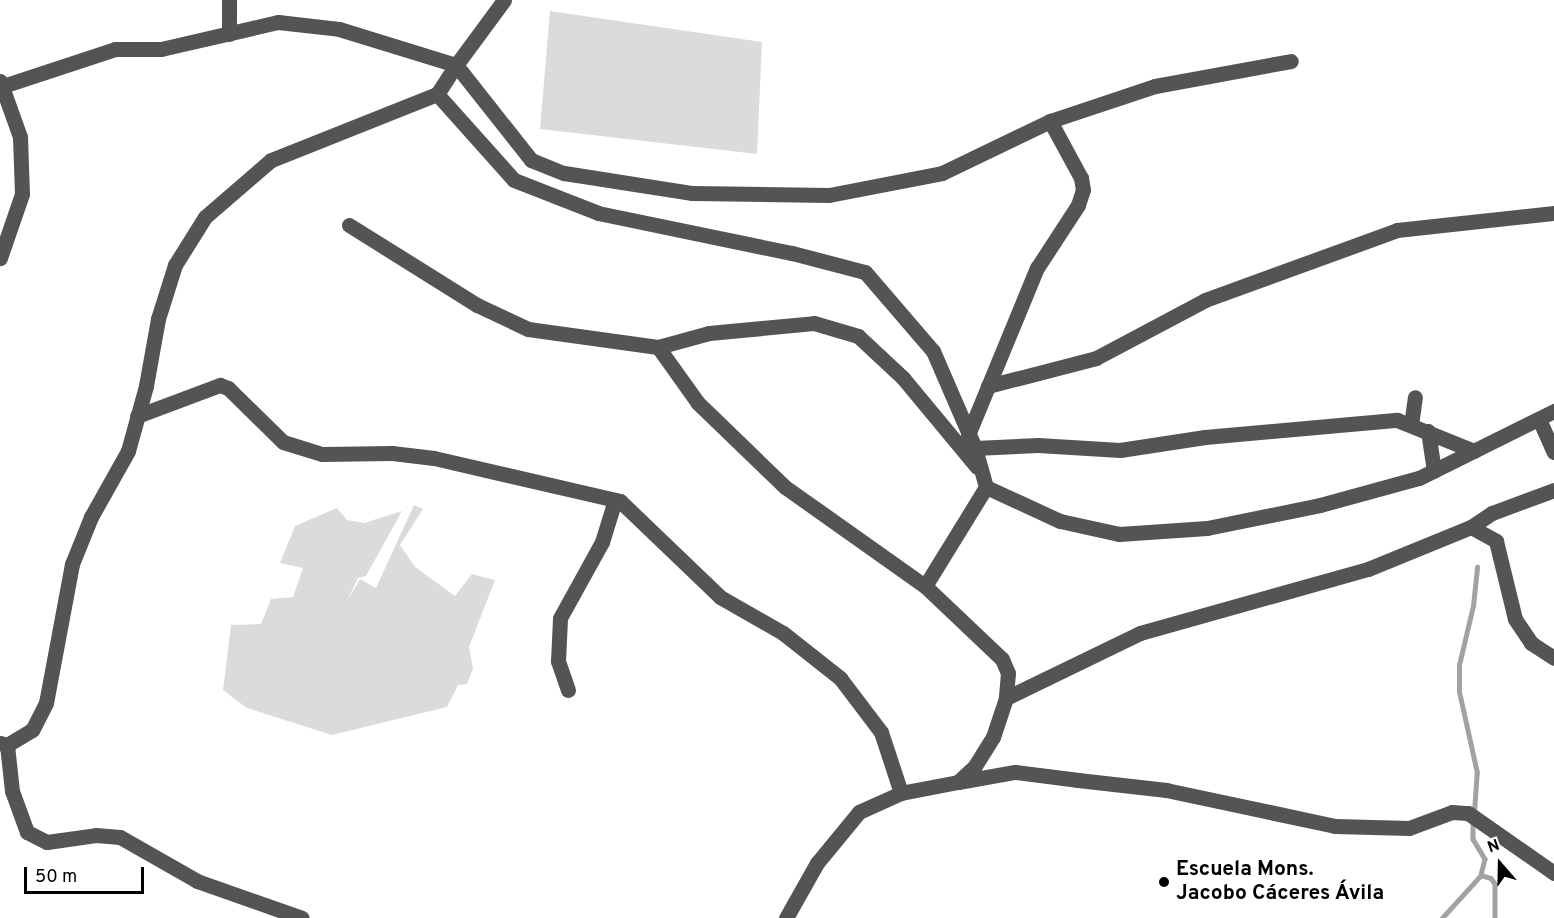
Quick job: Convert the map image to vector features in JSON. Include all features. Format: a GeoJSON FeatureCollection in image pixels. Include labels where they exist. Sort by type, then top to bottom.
{"type":"FeatureCollection","features":[{"type":"Feature","properties":{"kind":"street"},"geometry":{"type":"LineString","coordinates":[[229,0],[229,34]]}},
{"type":"Feature","properties":{"kind":"street"},"geometry":{"type":"LineString","coordinates":[[302,918],[197,882],[120,837],[96,835],[47,842],[27,832],[12,790],[3,744],[32,730],[46,703],[72,564],[91,517],[128,451],[158,319],[175,265],[205,217],[272,160],[437,94],[504,0]]}},
{"type":"Feature","properties":{"kind":"street"},"geometry":{"type":"LineString","coordinates":[[0,258],[22,194],[20,136],[1,84],[115,49],[161,49],[278,22],[339,29],[456,65],[531,160],[564,172],[692,193],[829,195],[942,172],[1050,121],[1155,86],[1291,61]]}},
{"type":"Feature","properties":{"kind":"street"},"geometry":{"type":"LineString","coordinates":[[437,94],[514,180],[598,213],[792,253],[865,272],[933,351],[971,441],[986,487],[1060,521],[1119,534],[1218,526],[1320,505],[1434,471],[1554,411]]}},
{"type":"Feature","properties":{"kind":"street"},"geometry":{"type":"LineString","coordinates":[[971,441],[988,386],[1037,268],[1078,205],[1083,190],[1081,178],[1050,121]]}},
{"type":"Feature","properties":{"kind":"street"},"geometry":{"type":"LineString","coordinates":[[988,386],[1096,358],[1205,300],[1397,230],[1554,213]]}},
{"type":"Feature","properties":{"kind":"street"},"geometry":{"type":"LineString","coordinates":[[349,225],[477,305],[528,329],[658,346],[709,333],[814,322],[858,336],[903,378],[981,472]]}},
{"type":"Feature","properties":{"kind":"street"},"geometry":{"type":"LineString","coordinates":[[658,346],[698,403],[785,487],[926,586],[1002,659],[1008,672],[1006,698],[989,746],[958,782]]}},
{"type":"Feature","properties":{"kind":"street"},"geometry":{"type":"LineString","coordinates":[[137,416],[220,385],[228,388],[283,442],[322,454],[392,453],[434,458],[615,500],[720,597],[783,633],[840,678],[881,732],[901,793]]}},
{"type":"Feature","properties":{"kind":"street"},"geometry":{"type":"LineString","coordinates":[[1411,425],[1415,396]]}},
{"type":"Feature","properties":{"kind":"street"},"geometry":{"type":"LineString","coordinates":[[1539,419],[1554,452]]}},
{"type":"Feature","properties":{"kind":"street"},"geometry":{"type":"LineString","coordinates":[[971,441],[1120,450],[1205,437],[1396,420],[1474,451]]}},
{"type":"Feature","properties":{"kind":"street"},"geometry":{"type":"LineString","coordinates":[[1428,431],[1434,471]]}},
{"type":"Feature","properties":{"kind":"street"},"geometry":{"type":"LineString","coordinates":[[926,586],[986,487]]}},
{"type":"Feature","properties":{"kind":"street"},"geometry":{"type":"LineString","coordinates":[[1006,698],[1140,633],[1368,569],[1471,527],[1492,513],[1554,490]]}},
{"type":"Feature","properties":{"kind":"street"},"geometry":{"type":"LineString","coordinates":[[568,690],[558,661],[560,618],[602,542],[615,500]]}},
{"type":"Feature","properties":{"kind":"street"},"geometry":{"type":"LineString","coordinates":[[1471,527],[1496,541],[1515,619],[1531,643],[1554,658]]}},
{"type":"Feature","properties":{"kind":"street"},"geometry":{"type":"LineString","coordinates":[[786,918],[817,863],[848,823],[868,806],[901,793],[1015,772],[1178,792],[1335,826],[1409,828],[1452,812],[1474,816],[1554,873]]}},
{"type":"Feature","properties":{"kind":"shaded area"},"geometry":{"type":"Polygon","coordinates":[[[550,11],[762,42],[757,154],[540,129],[550,11]]]}},
{"type":"Feature","properties":{"kind":"shaded area"},"geometry":{"type":"Polygon","coordinates":[[[414,505],[423,509],[400,545],[415,567],[455,596],[472,574],[495,580],[469,647],[473,669],[467,684],[458,685],[447,707],[332,735],[247,708],[223,690],[231,625],[261,624],[271,599],[293,597],[303,568],[280,563],[295,526],[337,508],[347,520],[364,523],[402,511],[366,576],[358,578],[347,601],[360,579],[376,588],[414,505]]]}},
{"type":"Feature","properties":{"kind":"waterway"},"geometry":{"type":"LineString","coordinates":[[1474,812],[1477,773],[1459,692],[1459,665],[1473,606],[1477,567]]}},
{"type":"Feature","properties":{"kind":"waterway"},"geometry":{"type":"LineString","coordinates":[[1473,821],[1473,839],[1485,859],[1481,875]]}},
{"type":"Feature","properties":{"kind":"waterway"},"geometry":{"type":"LineString","coordinates":[[1442,918],[1481,875],[1491,878],[1495,884],[1495,918]]}},
{"type":"Feature","properties":{"kind":"place","name":"Escuela Mons. Jacobo Cáceres Ávila"},"geometry":{"type":"Point","coordinates":[1164,882]}}]}
